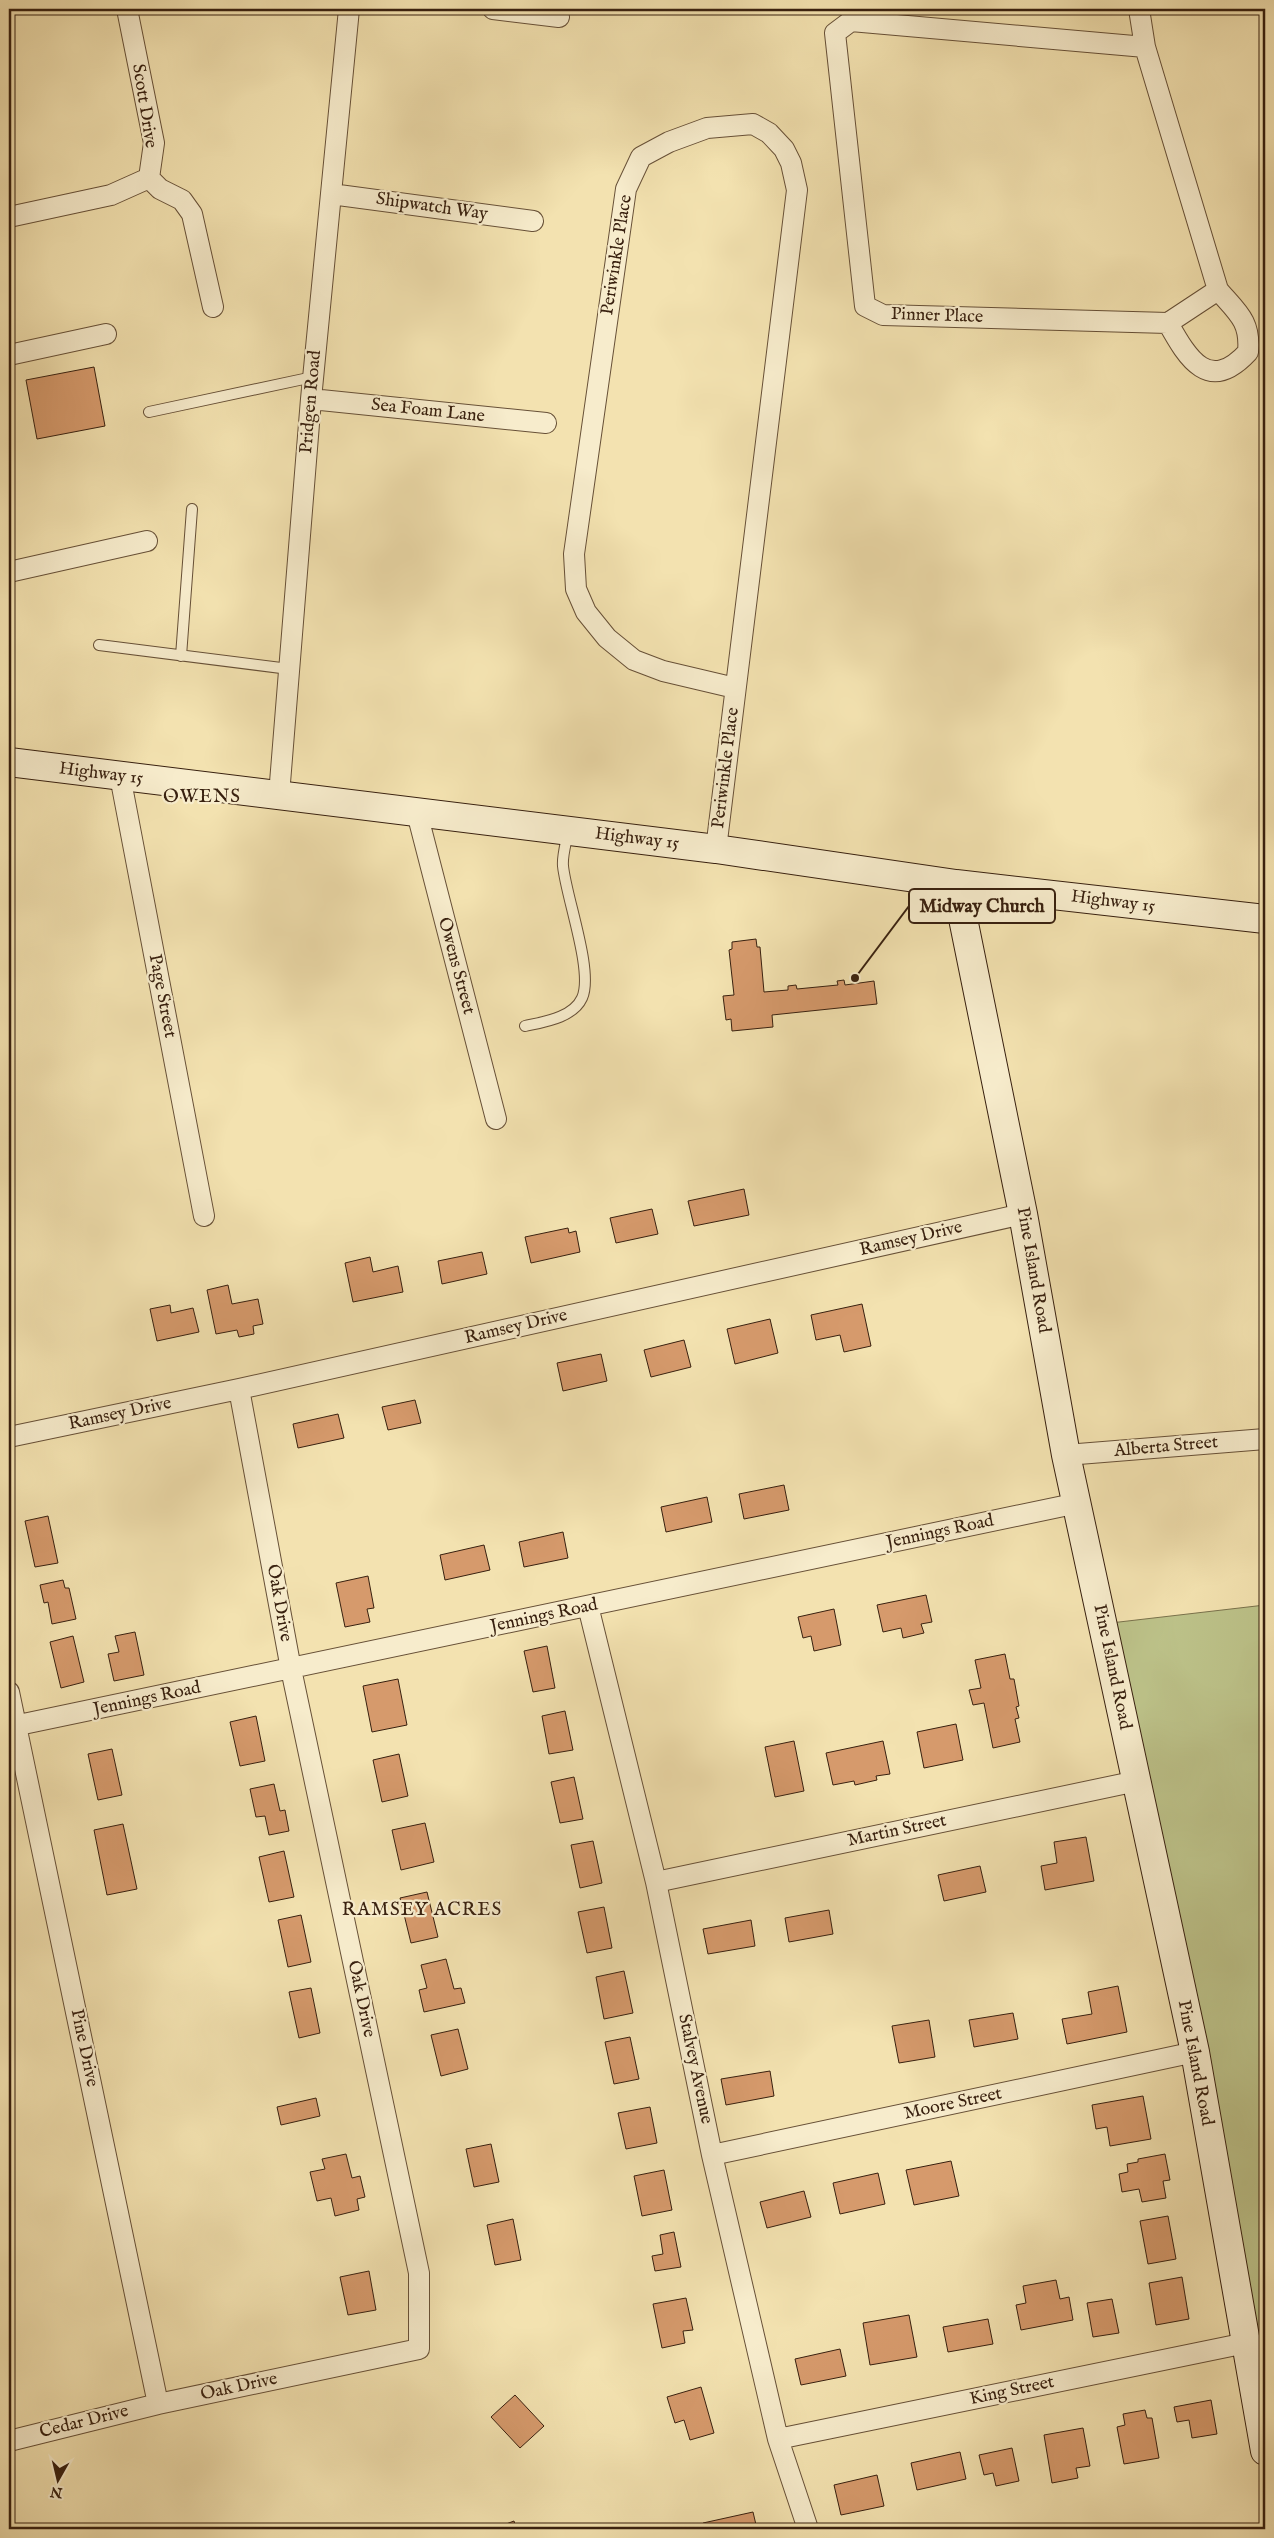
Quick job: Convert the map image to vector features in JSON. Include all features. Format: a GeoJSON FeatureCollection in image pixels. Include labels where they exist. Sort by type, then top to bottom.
{"type":"FeatureCollection","features":[{"type":"Feature","properties":{"kind":"street","name":"Scott Drive"},"geometry":{"type":"LineString","coordinates":[[128,9],[154,143],[149,178]]}},
{"type":"Feature","properties":{"kind":"street","name":"Pridgen Road"},"geometry":{"type":"LineString","coordinates":[[279,795],[313,376],[349,9]]}},
{"type":"Feature","properties":{"kind":"street"},"geometry":{"type":"LineString","coordinates":[[494,9],[560,17]]}},
{"type":"Feature","properties":{"kind":"street"},"geometry":{"type":"LineString","coordinates":[[1140,9],[1145,47],[1218,290],[1242,318],[1250,334],[1248,352],[1233,367],[1221,371],[1204,369],[1186,355],[1168,323],[1218,290]]}},
{"type":"Feature","properties":{"kind":"street","name":"Pinner Place"},"geometry":{"type":"LineString","coordinates":[[1145,47],[852,21],[835,33],[865,306],[883,315],[1168,323]]}},
{"type":"Feature","properties":{"kind":"street","name":"Periwinkle Place"},"geometry":{"type":"LineString","coordinates":[[716,849],[736,688],[797,190],[791,163],[784,149],[769,134],[753,124],[707,128],[669,142],[641,157],[626,189],[574,554],[576,589],[586,612],[607,638],[634,660],[664,671],[736,688]]}},
{"type":"Feature","properties":{"kind":"street"},"geometry":{"type":"LineString","coordinates":[[9,217],[111,195],[149,178],[160,189],[182,200],[192,214],[213,307]]}},
{"type":"Feature","properties":{"kind":"street","name":"Shipwatch Way"},"geometry":{"type":"LineString","coordinates":[[330,194],[533,221]]}},
{"type":"Feature","properties":{"kind":"street"},"geometry":{"type":"LineString","coordinates":[[9,355],[106,334]]}},
{"type":"Feature","properties":{"kind":"street","name":"Sea Foam Lane"},"geometry":{"type":"LineString","coordinates":[[311,399],[546,422]]}},
{"type":"Feature","properties":{"kind":"street"},"geometry":{"type":"LineString","coordinates":[[9,572],[147,542]]}},
{"type":"Feature","properties":{"kind":"street","name":"Highway 15"},"geometry":{"type":"LineString","coordinates":[[9,762],[716,849],[956,884],[1265,919]]}},
{"type":"Feature","properties":{"kind":"street","name":"Page Street"},"geometry":{"type":"LineString","coordinates":[[120,776],[204,1216]]}},
{"type":"Feature","properties":{"kind":"street","name":"Owens Street"},"geometry":{"type":"LineString","coordinates":[[417,812],[496,1118]]}},
{"type":"Feature","properties":{"kind":"street","name":"Pine Island Road"},"geometry":{"type":"LineString","coordinates":[[956,884],[1023,1214],[1066,1454],[1195,2052],[1265,2451]]}},
{"type":"Feature","properties":{"kind":"street","name":"Ramsey Drive"},"geometry":{"type":"LineString","coordinates":[[9,1437],[239,1389],[1023,1214]]}},
{"type":"Feature","properties":{"kind":"street","name":"Oak Drive"},"geometry":{"type":"LineString","coordinates":[[158,2404],[419,2349],[419,2273],[291,1669],[239,1389]]}},
{"type":"Feature","properties":{"kind":"street","name":"Alberta Street"},"geometry":{"type":"LineString","coordinates":[[1066,1454],[1265,1439]]}},
{"type":"Feature","properties":{"kind":"street","name":"Jennings Road"},"geometry":{"type":"LineString","coordinates":[[12,1726],[1078,1503]]}},
{"type":"Feature","properties":{"kind":"street","name":"Stalvey Avenue"},"geometry":{"type":"LineString","coordinates":[[588,1606],[656,1882],[712,2155],[778,2439],[808,2529]]}},
{"type":"Feature","properties":{"kind":"street","name":"Pine Drive"},"geometry":{"type":"LineString","coordinates":[[9,1692],[12,1726],[158,2404]]}},
{"type":"Feature","properties":{"kind":"street","name":"Martin Street"},"geometry":{"type":"LineString","coordinates":[[656,1882],[1138,1781]]}},
{"type":"Feature","properties":{"kind":"street","name":"Moore Street"},"geometry":{"type":"LineString","coordinates":[[712,2155],[1195,2052]]}},
{"type":"Feature","properties":{"kind":"street","name":"King Street"},"geometry":{"type":"LineString","coordinates":[[778,2439],[1246,2343]]}},
{"type":"Feature","properties":{"kind":"street","name":"Cedar Drive"},"geometry":{"type":"LineString","coordinates":[[9,2441],[158,2404]]}},
{"type":"Feature","properties":{"kind":"lane"},"geometry":{"type":"LineString","coordinates":[[149,412],[313,376]]}},
{"type":"Feature","properties":{"kind":"lane"},"geometry":{"type":"LineString","coordinates":[[182,656],[192,509]]}},
{"type":"Feature","properties":{"kind":"lane"},"geometry":{"type":"LineString","coordinates":[[99,646],[289,669]]}},
{"type":"Feature","properties":{"kind":"lane"},"geometry":{"type":"LineString","coordinates":[[525,1026],[552,1020],[568,1012],[582,999],[585,974],[562,864],[568,831]]}},
{"type":"Feature","properties":{"kind":"green space"},"geometry":{"type":"Polygon","coordinates":[[[1265,1605],[1265,2453],[1102,1624],[1265,1605]]]}},
{"type":"Feature","properties":{"kind":"building"},"geometry":{"type":"Polygon","coordinates":[[[94,367],[105,426],[37,439],[26,380],[94,367]]]}},
{"type":"Feature","properties":{"kind":"building"},"geometry":{"type":"Polygon","coordinates":[[[756,939],[757,947],[760,947],[764,992],[788,990],[788,986],[796,985],[797,989],[838,985],[837,981],[844,980],[845,985],[874,981],[877,1004],[772,1015],[773,1027],[732,1031],[731,1019],[726,1020],[723,996],[734,995],[729,950],[732,949],[732,942],[756,939]]]}},
{"type":"Feature","properties":{"kind":"building"},"geometry":{"type":"Polygon","coordinates":[[[744,1189],[749,1215],[694,1226],[688,1201],[744,1189]]]}},
{"type":"Feature","properties":{"kind":"building"},"geometry":{"type":"Polygon","coordinates":[[[652,1209],[658,1234],[616,1243],[610,1218],[652,1209]]]}},
{"type":"Feature","properties":{"kind":"building"},"geometry":{"type":"Polygon","coordinates":[[[568,1228],[569,1233],[576,1231],[580,1252],[531,1263],[525,1237],[568,1228]]]}},
{"type":"Feature","properties":{"kind":"building"},"geometry":{"type":"Polygon","coordinates":[[[482,1252],[487,1274],[442,1284],[438,1261],[482,1252]]]}},
{"type":"Feature","properties":{"kind":"building"},"geometry":{"type":"Polygon","coordinates":[[[370,1257],[373,1272],[398,1266],[403,1292],[353,1302],[345,1263],[370,1257]]]}},
{"type":"Feature","properties":{"kind":"building"},"geometry":{"type":"Polygon","coordinates":[[[228,1285],[232,1304],[258,1299],[263,1324],[253,1326],[254,1334],[239,1337],[237,1330],[216,1334],[207,1290],[228,1285]]]}},
{"type":"Feature","properties":{"kind":"building"},"geometry":{"type":"Polygon","coordinates":[[[862,1304],[871,1346],[844,1352],[840,1335],[816,1340],[811,1315],[862,1304]]]}},
{"type":"Feature","properties":{"kind":"building"},"geometry":{"type":"Polygon","coordinates":[[[170,1305],[171,1313],[193,1308],[199,1332],[157,1341],[150,1309],[170,1305]]]}},
{"type":"Feature","properties":{"kind":"building"},"geometry":{"type":"Polygon","coordinates":[[[770,1319],[778,1353],[735,1364],[727,1329],[770,1319]]]}},
{"type":"Feature","properties":{"kind":"building"},"geometry":{"type":"Polygon","coordinates":[[[684,1340],[691,1367],[651,1377],[644,1350],[684,1340]]]}},
{"type":"Feature","properties":{"kind":"building"},"geometry":{"type":"Polygon","coordinates":[[[601,1354],[607,1381],[563,1391],[557,1363],[601,1354]]]}},
{"type":"Feature","properties":{"kind":"building"},"geometry":{"type":"Polygon","coordinates":[[[415,1400],[421,1423],[388,1430],[382,1407],[415,1400]]]}},
{"type":"Feature","properties":{"kind":"building"},"geometry":{"type":"Polygon","coordinates":[[[338,1414],[344,1438],[298,1448],[293,1424],[338,1414]]]}},
{"type":"Feature","properties":{"kind":"building"},"geometry":{"type":"Polygon","coordinates":[[[784,1485],[789,1510],[744,1519],[739,1494],[784,1485]]]}},
{"type":"Feature","properties":{"kind":"building"},"geometry":{"type":"Polygon","coordinates":[[[707,1497],[712,1522],[666,1532],[661,1507],[707,1497]]]}},
{"type":"Feature","properties":{"kind":"building"},"geometry":{"type":"Polygon","coordinates":[[[48,1516],[58,1563],[35,1567],[25,1521],[48,1516]]]}},
{"type":"Feature","properties":{"kind":"building"},"geometry":{"type":"Polygon","coordinates":[[[563,1532],[568,1558],[524,1567],[519,1542],[563,1532]]]}},
{"type":"Feature","properties":{"kind":"building"},"geometry":{"type":"Polygon","coordinates":[[[484,1545],[490,1570],[445,1580],[440,1555],[484,1545]]]}},
{"type":"Feature","properties":{"kind":"building"},"geometry":{"type":"Polygon","coordinates":[[[368,1576],[374,1608],[367,1609],[370,1622],[345,1627],[336,1583],[368,1576]]]}},
{"type":"Feature","properties":{"kind":"building"},"geometry":{"type":"Polygon","coordinates":[[[63,1580],[65,1588],[69,1588],[76,1619],[52,1624],[48,1602],[44,1603],[40,1585],[63,1580]]]}},
{"type":"Feature","properties":{"kind":"building"},"geometry":{"type":"Polygon","coordinates":[[[926,1595],[932,1622],[921,1624],[924,1633],[903,1638],[901,1628],[883,1632],[877,1605],[926,1595]]]}},
{"type":"Feature","properties":{"kind":"building"},"geometry":{"type":"Polygon","coordinates":[[[834,1609],[841,1645],[814,1651],[811,1636],[803,1638],[798,1617],[834,1609]]]}},
{"type":"Feature","properties":{"kind":"building"},"geometry":{"type":"Polygon","coordinates":[[[135,1632],[144,1675],[114,1681],[108,1654],[119,1652],[115,1636],[135,1632]]]}},
{"type":"Feature","properties":{"kind":"building"},"geometry":{"type":"Polygon","coordinates":[[[73,1636],[84,1682],[61,1688],[50,1642],[73,1636]]]}},
{"type":"Feature","properties":{"kind":"building"},"geometry":{"type":"Polygon","coordinates":[[[547,1646],[555,1688],[533,1692],[524,1651],[547,1646]]]}},
{"type":"Feature","properties":{"kind":"building"},"geometry":{"type":"Polygon","coordinates":[[[1005,1654],[1010,1679],[1014,1679],[1019,1706],[1016,1707],[1019,1718],[1015,1719],[1020,1742],[993,1748],[984,1703],[973,1705],[969,1690],[981,1688],[975,1660],[1005,1654]]]}},
{"type":"Feature","properties":{"kind":"building"},"geometry":{"type":"Polygon","coordinates":[[[398,1679],[407,1725],[372,1732],[363,1686],[398,1679]]]}},
{"type":"Feature","properties":{"kind":"building"},"geometry":{"type":"Polygon","coordinates":[[[565,1711],[573,1750],[549,1754],[542,1716],[565,1711]]]}},
{"type":"Feature","properties":{"kind":"building"},"geometry":{"type":"Polygon","coordinates":[[[256,1716],[265,1761],[240,1766],[230,1722],[256,1716]]]}},
{"type":"Feature","properties":{"kind":"building"},"geometry":{"type":"Polygon","coordinates":[[[956,1724],[963,1760],[924,1768],[917,1732],[956,1724]]]}},
{"type":"Feature","properties":{"kind":"building"},"geometry":{"type":"Polygon","coordinates":[[[794,1741],[804,1791],[775,1797],[765,1747],[794,1741]]]}},
{"type":"Feature","properties":{"kind":"building"},"geometry":{"type":"Polygon","coordinates":[[[883,1741],[890,1774],[876,1776],[877,1780],[855,1785],[854,1781],[833,1785],[826,1753],[883,1741]]]}},
{"type":"Feature","properties":{"kind":"building"},"geometry":{"type":"Polygon","coordinates":[[[112,1749],[122,1795],[98,1800],[88,1754],[112,1749]]]}},
{"type":"Feature","properties":{"kind":"building"},"geometry":{"type":"Polygon","coordinates":[[[399,1754],[408,1796],[382,1802],[373,1760],[399,1754]]]}},
{"type":"Feature","properties":{"kind":"building"},"geometry":{"type":"Polygon","coordinates":[[[574,1777],[583,1819],[560,1823],[551,1782],[574,1777]]]}},
{"type":"Feature","properties":{"kind":"building"},"geometry":{"type":"Polygon","coordinates":[[[274,1784],[280,1811],[285,1810],[289,1831],[269,1835],[265,1816],[256,1817],[250,1789],[274,1784]]]}},
{"type":"Feature","properties":{"kind":"building"},"geometry":{"type":"Polygon","coordinates":[[[425,1823],[434,1862],[401,1870],[392,1830],[425,1823]]]}},
{"type":"Feature","properties":{"kind":"building"},"geometry":{"type":"Polygon","coordinates":[[[123,1824],[137,1889],[107,1895],[94,1830],[123,1824]]]}},
{"type":"Feature","properties":{"kind":"building"},"geometry":{"type":"Polygon","coordinates":[[[1086,1837],[1094,1881],[1045,1890],[1041,1866],[1057,1863],[1054,1842],[1086,1837]]]}},
{"type":"Feature","properties":{"kind":"building"},"geometry":{"type":"Polygon","coordinates":[[[593,1841],[602,1883],[580,1888],[571,1845],[593,1841]]]}},
{"type":"Feature","properties":{"kind":"building"},"geometry":{"type":"Polygon","coordinates":[[[284,1851],[294,1897],[269,1902],[259,1857],[284,1851]]]}},
{"type":"Feature","properties":{"kind":"building"},"geometry":{"type":"Polygon","coordinates":[[[980,1866],[986,1892],[944,1901],[938,1875],[980,1866]]]}},
{"type":"Feature","properties":{"kind":"building"},"geometry":{"type":"Polygon","coordinates":[[[427,1892],[438,1937],[411,1943],[400,1898],[427,1892]]]}},
{"type":"Feature","properties":{"kind":"building"},"geometry":{"type":"Polygon","coordinates":[[[604,1907],[612,1948],[587,1953],[578,1912],[604,1907]]]}},
{"type":"Feature","properties":{"kind":"building"},"geometry":{"type":"Polygon","coordinates":[[[829,1910],[833,1934],[789,1942],[785,1918],[829,1910]]]}},
{"type":"Feature","properties":{"kind":"building"},"geometry":{"type":"Polygon","coordinates":[[[301,1915],[311,1962],[288,1967],[278,1920],[301,1915]]]}},
{"type":"Feature","properties":{"kind":"building"},"geometry":{"type":"Polygon","coordinates":[[[751,1920],[755,1946],[708,1954],[703,1929],[751,1920]]]}},
{"type":"Feature","properties":{"kind":"building"},"geometry":{"type":"Polygon","coordinates":[[[446,1959],[454,1989],[461,1988],[465,2003],[424,2012],[419,1990],[427,1988],[421,1965],[446,1959]]]}},
{"type":"Feature","properties":{"kind":"building"},"geometry":{"type":"Polygon","coordinates":[[[624,1971],[633,2013],[604,2019],[596,1977],[624,1971]]]}},
{"type":"Feature","properties":{"kind":"building"},"geometry":{"type":"Polygon","coordinates":[[[1118,1986],[1127,2032],[1067,2044],[1062,2019],[1092,2014],[1088,1992],[1118,1986]]]}},
{"type":"Feature","properties":{"kind":"building"},"geometry":{"type":"Polygon","coordinates":[[[311,1988],[320,2033],[299,2038],[289,1992],[311,1988]]]}},
{"type":"Feature","properties":{"kind":"building"},"geometry":{"type":"Polygon","coordinates":[[[1013,2013],[1018,2039],[974,2047],[969,2020],[1013,2013]]]}},
{"type":"Feature","properties":{"kind":"building"},"geometry":{"type":"Polygon","coordinates":[[[929,2020],[935,2057],[899,2063],[892,2026],[929,2020]]]}},
{"type":"Feature","properties":{"kind":"building"},"geometry":{"type":"Polygon","coordinates":[[[458,2029],[468,2069],[441,2076],[431,2035],[458,2029]]]}},
{"type":"Feature","properties":{"kind":"building"},"geometry":{"type":"Polygon","coordinates":[[[630,2037],[639,2079],[614,2084],[605,2042],[630,2037]]]}},
{"type":"Feature","properties":{"kind":"building"},"geometry":{"type":"Polygon","coordinates":[[[770,2071],[774,2096],[726,2105],[721,2079],[770,2071]]]}},
{"type":"Feature","properties":{"kind":"building"},"geometry":{"type":"Polygon","coordinates":[[[1143,2096],[1151,2139],[1110,2146],[1107,2127],[1096,2129],[1092,2105],[1143,2096]]]}},
{"type":"Feature","properties":{"kind":"building"},"geometry":{"type":"Polygon","coordinates":[[[316,2098],[320,2116],[281,2125],[277,2107],[316,2098]]]}},
{"type":"Feature","properties":{"kind":"building"},"geometry":{"type":"Polygon","coordinates":[[[650,2107],[657,2143],[626,2149],[618,2113],[650,2107]]]}},
{"type":"Feature","properties":{"kind":"building"},"geometry":{"type":"Polygon","coordinates":[[[491,2144],[499,2182],[474,2187],[466,2149],[491,2144]]]}},
{"type":"Feature","properties":{"kind":"building"},"geometry":{"type":"Polygon","coordinates":[[[346,2154],[352,2178],[360,2176],[365,2197],[357,2199],[359,2210],[335,2216],[331,2198],[317,2201],[310,2172],[325,2169],[322,2159],[346,2154]]]}},
{"type":"Feature","properties":{"kind":"building"},"geometry":{"type":"Polygon","coordinates":[[[1165,2154],[1170,2180],[1163,2181],[1166,2198],[1142,2202],[1139,2189],[1122,2192],[1119,2174],[1128,2172],[1127,2164],[1138,2162],[1138,2159],[1165,2154]]]}},
{"type":"Feature","properties":{"kind":"building"},"geometry":{"type":"Polygon","coordinates":[[[951,2161],[959,2196],[914,2205],[906,2170],[951,2161]]]}},
{"type":"Feature","properties":{"kind":"building"},"geometry":{"type":"Polygon","coordinates":[[[664,2170],[672,2210],[642,2216],[634,2176],[664,2170]]]}},
{"type":"Feature","properties":{"kind":"building"},"geometry":{"type":"Polygon","coordinates":[[[878,2173],[885,2204],[840,2214],[833,2183],[878,2173]]]}},
{"type":"Feature","properties":{"kind":"building"},"geometry":{"type":"Polygon","coordinates":[[[804,2191],[811,2217],[767,2228],[760,2202],[804,2191]]]}},
{"type":"Feature","properties":{"kind":"building"},"geometry":{"type":"Polygon","coordinates":[[[1168,2216],[1176,2259],[1148,2264],[1140,2221],[1168,2216]]]}},
{"type":"Feature","properties":{"kind":"building"},"geometry":{"type":"Polygon","coordinates":[[[513,2219],[521,2260],[495,2265],[487,2225],[513,2219]]]}},
{"type":"Feature","properties":{"kind":"building"},"geometry":{"type":"Polygon","coordinates":[[[674,2232],[681,2267],[655,2271],[652,2256],[663,2254],[660,2235],[674,2232]]]}},
{"type":"Feature","properties":{"kind":"building"},"geometry":{"type":"Polygon","coordinates":[[[369,2271],[376,2310],[348,2315],[340,2277],[369,2271]]]}},
{"type":"Feature","properties":{"kind":"building"},"geometry":{"type":"Polygon","coordinates":[[[1182,2277],[1189,2319],[1156,2325],[1149,2283],[1182,2277]]]}},
{"type":"Feature","properties":{"kind":"building"},"geometry":{"type":"Polygon","coordinates":[[[1056,2280],[1060,2299],[1069,2297],[1073,2320],[1021,2330],[1016,2305],[1026,2303],[1023,2286],[1056,2280]]]}},
{"type":"Feature","properties":{"kind":"building"},"geometry":{"type":"Polygon","coordinates":[[[686,2298],[693,2330],[683,2331],[685,2343],[662,2348],[653,2304],[686,2298]]]}},
{"type":"Feature","properties":{"kind":"building"},"geometry":{"type":"Polygon","coordinates":[[[1112,2299],[1119,2333],[1093,2337],[1087,2303],[1112,2299]]]}},
{"type":"Feature","properties":{"kind":"building"},"geometry":{"type":"Polygon","coordinates":[[[909,2315],[917,2357],[870,2365],[863,2323],[909,2315]]]}},
{"type":"Feature","properties":{"kind":"building"},"geometry":{"type":"Polygon","coordinates":[[[988,2319],[993,2344],[948,2352],[943,2327],[988,2319]]]}},
{"type":"Feature","properties":{"kind":"building"},"geometry":{"type":"Polygon","coordinates":[[[840,2349],[846,2376],[801,2385],[795,2359],[840,2349]]]}},
{"type":"Feature","properties":{"kind":"building"},"geometry":{"type":"Polygon","coordinates":[[[701,2387],[714,2433],[690,2440],[684,2420],[675,2423],[667,2397],[701,2387]]]}},
{"type":"Feature","properties":{"kind":"building"},"geometry":{"type":"Polygon","coordinates":[[[515,2395],[544,2426],[520,2448],[491,2417],[515,2395]]]}},
{"type":"Feature","properties":{"kind":"building"},"geometry":{"type":"Polygon","coordinates":[[[1211,2400],[1217,2434],[1192,2438],[1189,2420],[1177,2422],[1174,2407],[1211,2400]]]}},
{"type":"Feature","properties":{"kind":"building"},"geometry":{"type":"Polygon","coordinates":[[[1145,2410],[1147,2418],[1152,2418],[1159,2458],[1124,2464],[1117,2427],[1125,2425],[1123,2414],[1145,2410]]]}},
{"type":"Feature","properties":{"kind":"building"},"geometry":{"type":"Polygon","coordinates":[[[1083,2428],[1090,2466],[1076,2468],[1078,2478],[1052,2483],[1044,2435],[1083,2428]]]}},
{"type":"Feature","properties":{"kind":"building"},"geometry":{"type":"Polygon","coordinates":[[[1012,2448],[1019,2481],[996,2486],[993,2473],[984,2475],[979,2455],[1012,2448]]]}},
{"type":"Feature","properties":{"kind":"building"},"geometry":{"type":"Polygon","coordinates":[[[960,2452],[966,2479],[917,2490],[911,2463],[960,2452]]]}},
{"type":"Feature","properties":{"kind":"building"},"geometry":{"type":"Polygon","coordinates":[[[877,2475],[884,2506],[841,2515],[834,2485],[877,2475]]]}},
{"type":"Feature","properties":{"kind":"building"},"geometry":{"type":"Polygon","coordinates":[[[753,2512],[757,2529],[704,2529],[703,2523],[753,2512]]]}},
{"type":"Feature","properties":{"kind":"building"},"geometry":{"type":"Polygon","coordinates":[[[514,2521],[516,2528],[525,2525],[527,2529],[493,2529],[514,2521]]]}},
{"type":"Feature","properties":{"kind":"place","name":"Midway Church"},"geometry":{"type":"Point","coordinates":[855,978]}},
{"type":"Feature","properties":{"kind":"district","name":"OWENS"},"geometry":{"type":"Point","coordinates":[202,797]}},
{"type":"Feature","properties":{"kind":"district","name":"RAMSEY ACRES"},"geometry":{"type":"Point","coordinates":[422,1910]}}]}
